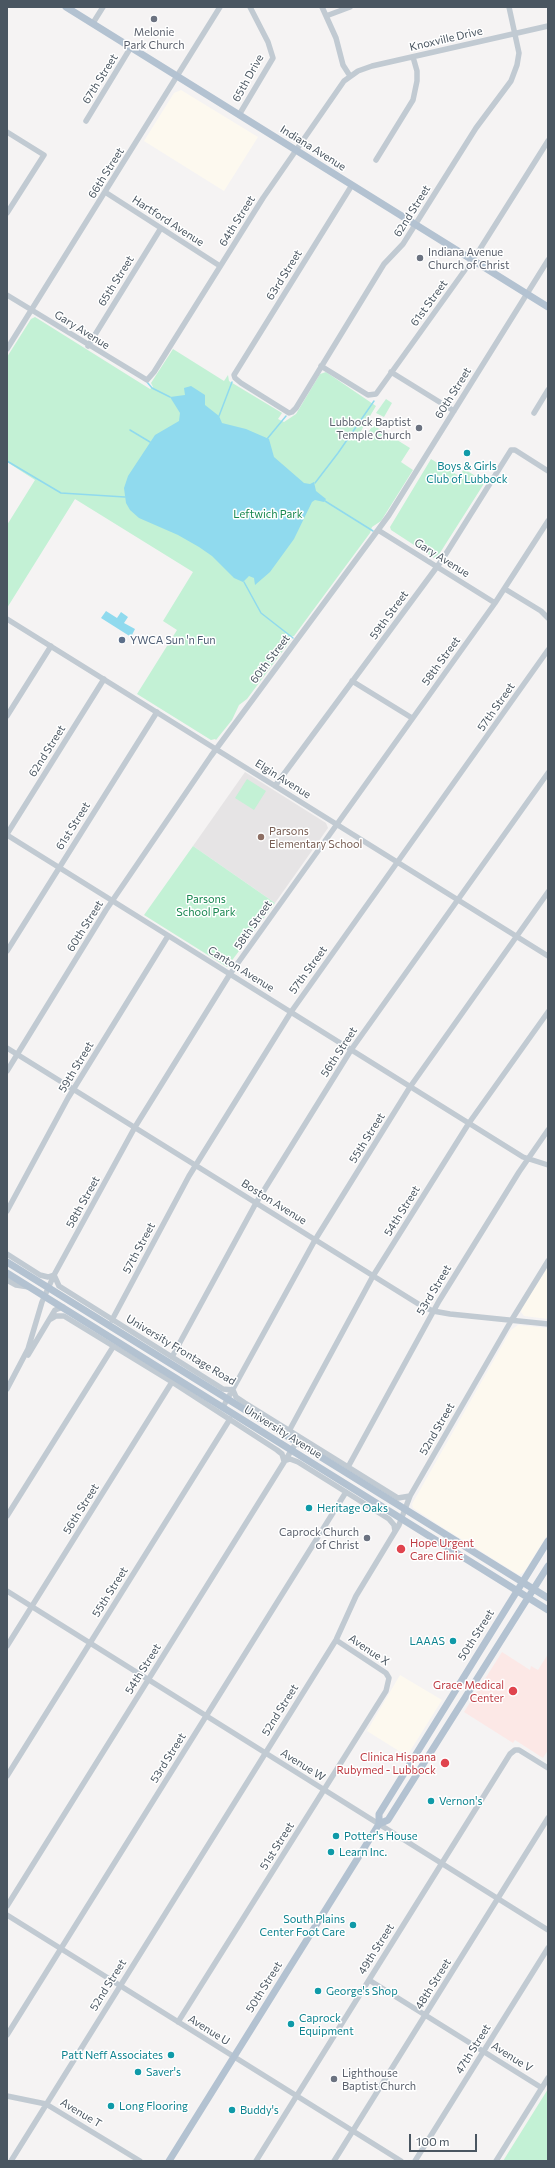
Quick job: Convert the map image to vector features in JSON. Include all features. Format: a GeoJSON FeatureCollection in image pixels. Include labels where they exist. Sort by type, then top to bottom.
{"type":"FeatureCollection","features":[{"type":"Feature","properties":{"kind":"main road","name":"Indiana Avenue"},"geometry":{"type":"LineString","coordinates":[[66,7],[548,307]]}},
{"type":"Feature","properties":{"kind":"main road","name":"University Avenue"},"geometry":{"type":"LineString","coordinates":[[7,1262],[296,1443],[548,1598]]}},
{"type":"Feature","properties":{"kind":"main road","name":"University Avenue"},"geometry":{"type":"LineString","coordinates":[[7,1273],[548,1610]]}},
{"type":"Feature","properties":{"kind":"main road","name":"50th Street"},"geometry":{"type":"LineString","coordinates":[[169,2161],[378,1824],[379,1814],[548,1541]]}},
{"type":"Feature","properties":{"kind":"main road","name":"50th Street"},"geometry":{"type":"LineString","coordinates":[[378,1824],[388,1820],[548,1566]]}},
{"type":"Feature","properties":{"kind":"street"},"geometry":{"type":"LineString","coordinates":[[93,24],[103,7]]}},
{"type":"Feature","properties":{"kind":"street","name":"66th Street"},"geometry":{"type":"LineString","coordinates":[[7,349],[220,7]]}},
{"type":"Feature","properties":{"kind":"street","name":"65th Drive"},"geometry":{"type":"LineString","coordinates":[[239,115],[275,56],[250,7]]}},
{"type":"Feature","properties":{"kind":"street"},"geometry":{"type":"LineString","coordinates":[[322,7],[336,38],[343,65],[350,76]]}},
{"type":"Feature","properties":{"kind":"street"},"geometry":{"type":"LineString","coordinates":[[326,16],[350,7]]}},
{"type":"Feature","properties":{"kind":"street"},"geometry":{"type":"LineString","coordinates":[[509,7],[515,33]]}},
{"type":"Feature","properties":{"kind":"street","name":"Knoxville Drive"},"geometry":{"type":"LineString","coordinates":[[350,76],[364,68],[548,26]]}},
{"type":"Feature","properties":{"kind":"street","name":"62nd Street"},"geometry":{"type":"LineString","coordinates":[[291,412],[296,408],[384,264],[403,244],[476,128],[511,81],[515,73],[518,58],[515,33]]}},
{"type":"Feature","properties":{"kind":"street","name":"67th Street"},"geometry":{"type":"LineString","coordinates":[[86,121],[131,47]]}},
{"type":"Feature","properties":{"kind":"street"},"geometry":{"type":"LineString","coordinates":[[376,160],[413,100],[417,76],[413,57]]}},
{"type":"Feature","properties":{"kind":"street","name":"64th Street"},"geometry":{"type":"LineString","coordinates":[[147,380],[263,198],[297,151],[339,86],[350,76]]}},
{"type":"Feature","properties":{"kind":"street"},"geometry":{"type":"LineString","coordinates":[[7,132],[44,155],[7,213]]}},
{"type":"Feature","properties":{"kind":"street","name":"61st Street"},"geometry":{"type":"LineString","coordinates":[[321,366],[368,395],[375,395],[472,260],[548,140]]}},
{"type":"Feature","properties":{"kind":"street","name":"63rd Street"},"geometry":{"type":"LineString","coordinates":[[291,412],[241,384],[235,376],[239,366],[352,185]]}},
{"type":"Feature","properties":{"kind":"street","name":"Hartford Avenue"},"geometry":{"type":"LineString","coordinates":[[105,192],[220,266]]}},
{"type":"Feature","properties":{"kind":"street","name":"65th Street"},"geometry":{"type":"LineString","coordinates":[[88,346],[161,228]]}},
{"type":"Feature","properties":{"kind":"street","name":"60th Street"},"geometry":{"type":"LineString","coordinates":[[7,1071],[112,901],[216,749],[378,530],[548,260]]}},
{"type":"Feature","properties":{"kind":"street","name":"Gary Avenue"},"geometry":{"type":"LineString","coordinates":[[7,295],[88,346],[147,380]]}},
{"type":"Feature","properties":{"kind":"street"},"geometry":{"type":"LineString","coordinates":[[391,372],[454,411]]}},
{"type":"Feature","properties":{"kind":"street"},"geometry":{"type":"LineString","coordinates":[[534,413],[548,390]]}},
{"type":"Feature","properties":{"kind":"street","name":"59th Street"},"geometry":{"type":"LineString","coordinates":[[275,786],[437,567],[511,450],[515,450],[548,471]]}},
{"type":"Feature","properties":{"kind":"street","name":"58th Street"},"geometry":{"type":"LineString","coordinates":[[20,1367],[54,1275],[135,1127],[230,974],[505,589],[548,521]]}},
{"type":"Feature","properties":{"kind":"street","name":"Gary Avenue"},"geometry":{"type":"LineString","coordinates":[[378,530],[495,603]]}},
{"type":"Feature","properties":{"kind":"street"},"geometry":{"type":"LineString","coordinates":[[542,531],[548,534]]}},
{"type":"Feature","properties":{"kind":"street"},"geometry":{"type":"LineString","coordinates":[[505,589],[541,611],[548,618]]}},
{"type":"Feature","properties":{"kind":"street","name":"Elgin Avenue"},"geometry":{"type":"LineString","coordinates":[[7,619],[548,956]]}},
{"type":"Feature","properties":{"kind":"street"},"geometry":{"type":"LineString","coordinates":[[7,716],[51,646]]}},
{"type":"Feature","properties":{"kind":"street","name":"57th Street"},"geometry":{"type":"LineString","coordinates":[[112,1320],[196,1165],[291,1012],[548,650]]}},
{"type":"Feature","properties":{"kind":"street","name":"62nd Street"},"geometry":{"type":"LineString","coordinates":[[7,834],[104,679]]}},
{"type":"Feature","properties":{"kind":"street"},"geometry":{"type":"LineString","coordinates":[[352,681],[412,718]]}},
{"type":"Feature","properties":{"kind":"street","name":"61st Street"},"geometry":{"type":"LineString","coordinates":[[7,951],[157,712]]}},
{"type":"Feature","properties":{"kind":"street","name":"56th Street"},"geometry":{"type":"LineString","coordinates":[[172,1357],[256,1203],[351,1050],[548,773]]}},
{"type":"Feature","properties":{"kind":"street","name":"Canton Avenue"},"geometry":{"type":"LineString","coordinates":[[7,834],[59,868],[527,1159],[548,1165]]}},
{"type":"Feature","properties":{"kind":"street","name":"55th Street"},"geometry":{"type":"LineString","coordinates":[[223,1407],[315,1240],[410,1087],[548,892]]}},
{"type":"Feature","properties":{"kind":"street","name":"59th Street"},"geometry":{"type":"LineString","coordinates":[[7,1211],[74,1089],[168,936]]}},
{"type":"Feature","properties":{"kind":"street","name":"54th Street"},"geometry":{"type":"LineString","coordinates":[[289,1430],[373,1276],[469,1123],[548,1012]]}},
{"type":"Feature","properties":{"kind":"street","name":"Boston Avenue"},"geometry":{"type":"LineString","coordinates":[[7,1048],[420,1305],[433,1311],[548,1324]]}},
{"type":"Feature","properties":{"kind":"street","name":"53rd Street"},"geometry":{"type":"LineString","coordinates":[[348,1467],[433,1311],[527,1159],[548,1130]]}},
{"type":"Feature","properties":{"kind":"street"},"geometry":{"type":"LineString","coordinates":[[7,1254],[40,1275],[54,1275]]}},
{"type":"Feature","properties":{"kind":"street","name":"52nd Street"},"geometry":{"type":"LineString","coordinates":[[11,2161],[336,1640],[356,1596],[395,1532],[410,1496],[511,1321],[548,1261]]}},
{"type":"Feature","properties":{"kind":"street","name":"University Frontage Road"},"geometry":{"type":"LineString","coordinates":[[54,1275],[58,1286],[223,1388],[233,1390],[236,1397],[348,1467],[398,1498],[410,1496]]}},
{"type":"Feature","properties":{"kind":"street"},"geometry":{"type":"LineString","coordinates":[[7,1280],[16,1285],[31,1288]]}},
{"type":"Feature","properties":{"kind":"street","name":"58th Street"},"geometry":{"type":"LineString","coordinates":[[7,1389],[55,1310],[63,1308]]}},
{"type":"Feature","properties":{"kind":"street"},"geometry":{"type":"LineString","coordinates":[[51,1318],[56,1316],[64,1316],[172,1382],[277,1450],[282,1454],[284,1461],[294,1460],[388,1519],[394,1525],[395,1532]]}},
{"type":"Feature","properties":{"kind":"street"},"geometry":{"type":"LineString","coordinates":[[7,1516],[113,1347]]}},
{"type":"Feature","properties":{"kind":"street","name":"56th Street"},"geometry":{"type":"LineString","coordinates":[[7,1646],[172,1382]]}},
{"type":"Feature","properties":{"kind":"street","name":"55th Street"},"geometry":{"type":"LineString","coordinates":[[7,1776],[230,1419]]}},
{"type":"Feature","properties":{"kind":"street","name":"54th Street"},"geometry":{"type":"LineString","coordinates":[[7,1906],[296,1443]]}},
{"type":"Feature","properties":{"kind":"street","name":"53rd Street"},"geometry":{"type":"LineString","coordinates":[[7,2035],[346,1492]]}},
{"type":"Feature","properties":{"kind":"street","name":"Avenue W"},"geometry":{"type":"LineString","coordinates":[[7,1591],[548,1930]]}},
{"type":"Feature","properties":{"kind":"street","name":"Avenue X"},"geometry":{"type":"LineString","coordinates":[[336,1640],[380,1668],[389,1678]]}},
{"type":"Feature","properties":{"kind":"street","name":"51st Street"},"geometry":{"type":"LineString","coordinates":[[178,2022],[386,1691],[389,1678]]}},
{"type":"Feature","properties":{"kind":"street","name":"49th Street"},"geometry":{"type":"LineString","coordinates":[[256,2161],[441,1864],[514,1750],[548,1768]]}},
{"type":"Feature","properties":{"kind":"street","name":"48th Street"},"geometry":{"type":"LineString","coordinates":[[334,2161],[548,1818]]}},
{"type":"Feature","properties":{"kind":"street","name":"Avenue U"},"geometry":{"type":"LineString","coordinates":[[7,1915],[401,2161]]}},
{"type":"Feature","properties":{"kind":"street","name":"47th Street"},"geometry":{"type":"LineString","coordinates":[[415,2161],[548,1948]]}},
{"type":"Feature","properties":{"kind":"street","name":"Avenue V"},"geometry":{"type":"LineString","coordinates":[[369,1980],[542,2088]]}},
{"type":"Feature","properties":{"kind":"street"},"geometry":{"type":"LineString","coordinates":[[496,2161],[548,2078]]}},
{"type":"Feature","properties":{"kind":"street","name":"Avenue T"},"geometry":{"type":"LineString","coordinates":[[7,2096],[46,2104],[140,2161]]}},
{"type":"Feature","properties":{"kind":"shaded area"},"geometry":{"type":"Polygon","coordinates":[[[181,90],[258,137],[224,191],[144,141],[174,93],[181,90]]]}},
{"type":"Feature","properties":{"kind":"shaded area","name":"Parsons Elementary School"},"geometry":{"type":"Polygon","coordinates":[[[245,772],[326,823],[328,828],[275,903],[193,846],[245,772]]]}},
{"type":"Feature","properties":{"kind":"shaded area"},"geometry":{"type":"Polygon","coordinates":[[[548,1267],[548,1319],[524,1316],[521,1312],[522,1307],[548,1267]]]}},
{"type":"Feature","properties":{"kind":"shaded area"},"geometry":{"type":"Polygon","coordinates":[[[518,1325],[548,1328],[548,1534],[524,1572],[519,1575],[413,1508],[412,1504],[511,1330],[518,1325]]]}},
{"type":"Feature","properties":{"kind":"shaded area","name":"Grace Medical Center"},"geometry":{"type":"Polygon","coordinates":[[[502,1652],[530,1670],[531,1666],[538,1670],[548,1654],[548,1750],[543,1758],[515,1740],[513,1743],[464,1712],[502,1652]]]}},
{"type":"Feature","properties":{"kind":"shaded area"},"geometry":{"type":"Polygon","coordinates":[[[400,1675],[442,1700],[407,1756],[367,1731],[400,1675]]]}},
{"type":"Feature","properties":{"kind":"green space","name":"Leftwich Park"},"geometry":{"type":"Polygon","coordinates":[[[35,317],[150,389],[153,387],[151,383],[173,349],[224,381],[228,375],[229,381],[282,413],[278,419],[284,422],[296,414],[320,374],[326,372],[376,406],[358,436],[364,439],[373,425],[410,448],[401,462],[413,470],[381,521],[372,527],[370,533],[294,636],[290,637],[291,640],[247,699],[239,705],[232,720],[216,740],[211,740],[137,694],[177,630],[163,621],[193,572],[75,499],[7,608],[7,525],[35,480],[7,462],[7,357],[31,319],[35,317]]]}},
{"type":"Feature","properties":{"kind":"green space"},"geometry":{"type":"Polygon","coordinates":[[[386,399],[392,403],[384,417],[376,413],[386,399]]]}},
{"type":"Feature","properties":{"kind":"green space"},"geometry":{"type":"Polygon","coordinates":[[[431,459],[459,476],[464,469],[485,482],[438,556],[434,558],[391,530],[390,527],[431,459]]]}},
{"type":"Feature","properties":{"kind":"green space"},"geometry":{"type":"Polygon","coordinates":[[[247,779],[266,791],[254,810],[235,798],[247,779]]]}},
{"type":"Feature","properties":{"kind":"green space","name":"Parsons School Park"},"geometry":{"type":"Polygon","coordinates":[[[193,846],[275,903],[227,967],[144,915],[193,846]]]}},
{"type":"Feature","properties":{"kind":"green space"},"geometry":{"type":"Polygon","coordinates":[[[548,2089],[548,2161],[503,2161],[548,2089]]]}},
{"type":"Feature","properties":{"kind":"water"},"geometry":{"type":"Polygon","coordinates":[[[191,386],[205,395],[205,405],[219,416],[222,423],[246,429],[269,439],[274,457],[304,483],[310,484],[314,482],[316,491],[326,499],[324,502],[315,500],[312,502],[294,539],[270,572],[255,585],[254,578],[249,576],[243,582],[234,578],[212,556],[199,547],[178,535],[139,518],[130,510],[126,503],[124,488],[128,476],[155,435],[179,421],[180,413],[170,397],[185,395],[184,388],[191,386]]]}},
{"type":"Feature","properties":{"kind":"water"},"geometry":{"type":"Polygon","coordinates":[[[106,611],[117,618],[121,612],[128,617],[124,623],[135,629],[131,637],[101,618],[106,611]]]}},
{"type":"Feature","properties":{"kind":"waterway"},"geometry":{"type":"LineString","coordinates":[[147,382],[152,388],[170,397]]}},
{"type":"Feature","properties":{"kind":"waterway"},"geometry":{"type":"LineString","coordinates":[[219,416],[232,382]]}},
{"type":"Feature","properties":{"kind":"waterway"},"geometry":{"type":"LineString","coordinates":[[315,483],[374,401]]}},
{"type":"Feature","properties":{"kind":"waterway"},"geometry":{"type":"LineString","coordinates":[[267,439],[286,416]]}},
{"type":"Feature","properties":{"kind":"waterway"},"geometry":{"type":"LineString","coordinates":[[130,430],[150,442]]}},
{"type":"Feature","properties":{"kind":"waterway"},"geometry":{"type":"LineString","coordinates":[[7,461],[61,493],[125,497]]}},
{"type":"Feature","properties":{"kind":"waterway"},"geometry":{"type":"LineString","coordinates":[[325,501],[373,531]]}},
{"type":"Feature","properties":{"kind":"waterway"},"geometry":{"type":"LineString","coordinates":[[244,582],[261,613],[293,638]]}},
{"type":"Feature","properties":{"kind":"place","name":"Melonie Park Church"},"geometry":{"type":"Point","coordinates":[154,19]}},
{"type":"Feature","properties":{"kind":"place","name":"Indiana Avenue Church of Christ"},"geometry":{"type":"Point","coordinates":[420,258]}},
{"type":"Feature","properties":{"kind":"place","name":"Lubbock Baptist Temple Church"},"geometry":{"type":"Point","coordinates":[419,428]}},
{"type":"Feature","properties":{"kind":"place","name":"Boys & Girls Club of Lubbock"},"geometry":{"type":"Point","coordinates":[467,453]}},
{"type":"Feature","properties":{"kind":"place","name":"YWCA Sun 'n Fun"},"geometry":{"type":"Point","coordinates":[122,640]}},
{"type":"Feature","properties":{"kind":"place","name":"Parsons Elementary School"},"geometry":{"type":"Point","coordinates":[261,837]}},
{"type":"Feature","properties":{"kind":"place","name":"Heritage Oaks"},"geometry":{"type":"Point","coordinates":[309,1508]}},
{"type":"Feature","properties":{"kind":"place","name":"Caprock Church of Christ"},"geometry":{"type":"Point","coordinates":[367,1538]}},
{"type":"Feature","properties":{"kind":"place","name":"Hope Urgent Care Clinic"},"geometry":{"type":"Point","coordinates":[401,1549]}},
{"type":"Feature","properties":{"kind":"place","name":"LAAAS"},"geometry":{"type":"Point","coordinates":[453,1641]}},
{"type":"Feature","properties":{"kind":"place","name":"Grace Medical Center"},"geometry":{"type":"Point","coordinates":[513,1691]}},
{"type":"Feature","properties":{"kind":"place","name":"Clinica Hispana Rubymed - Lubbock"},"geometry":{"type":"Point","coordinates":[445,1763]}},
{"type":"Feature","properties":{"kind":"place","name":"Vernon's"},"geometry":{"type":"Point","coordinates":[431,1801]}},
{"type":"Feature","properties":{"kind":"place","name":"Potter's House"},"geometry":{"type":"Point","coordinates":[336,1836]}},
{"type":"Feature","properties":{"kind":"place","name":"Learn Inc."},"geometry":{"type":"Point","coordinates":[331,1852]}},
{"type":"Feature","properties":{"kind":"place","name":"South Plains Center Foot Care"},"geometry":{"type":"Point","coordinates":[353,1925]}},
{"type":"Feature","properties":{"kind":"place","name":"George's Shop"},"geometry":{"type":"Point","coordinates":[318,1991]}},
{"type":"Feature","properties":{"kind":"place","name":"Caprock Equipment"},"geometry":{"type":"Point","coordinates":[291,2024]}},
{"type":"Feature","properties":{"kind":"place","name":"Patt Neff Associates"},"geometry":{"type":"Point","coordinates":[171,2055]}},
{"type":"Feature","properties":{"kind":"place","name":"Saver's"},"geometry":{"type":"Point","coordinates":[138,2072]}},
{"type":"Feature","properties":{"kind":"place","name":"Lighthouse Baptist Church"},"geometry":{"type":"Point","coordinates":[334,2079]}},
{"type":"Feature","properties":{"kind":"place","name":"Long Flooring"},"geometry":{"type":"Point","coordinates":[111,2106]}},
{"type":"Feature","properties":{"kind":"place","name":"Buddy's"},"geometry":{"type":"Point","coordinates":[232,2110]}}]}
